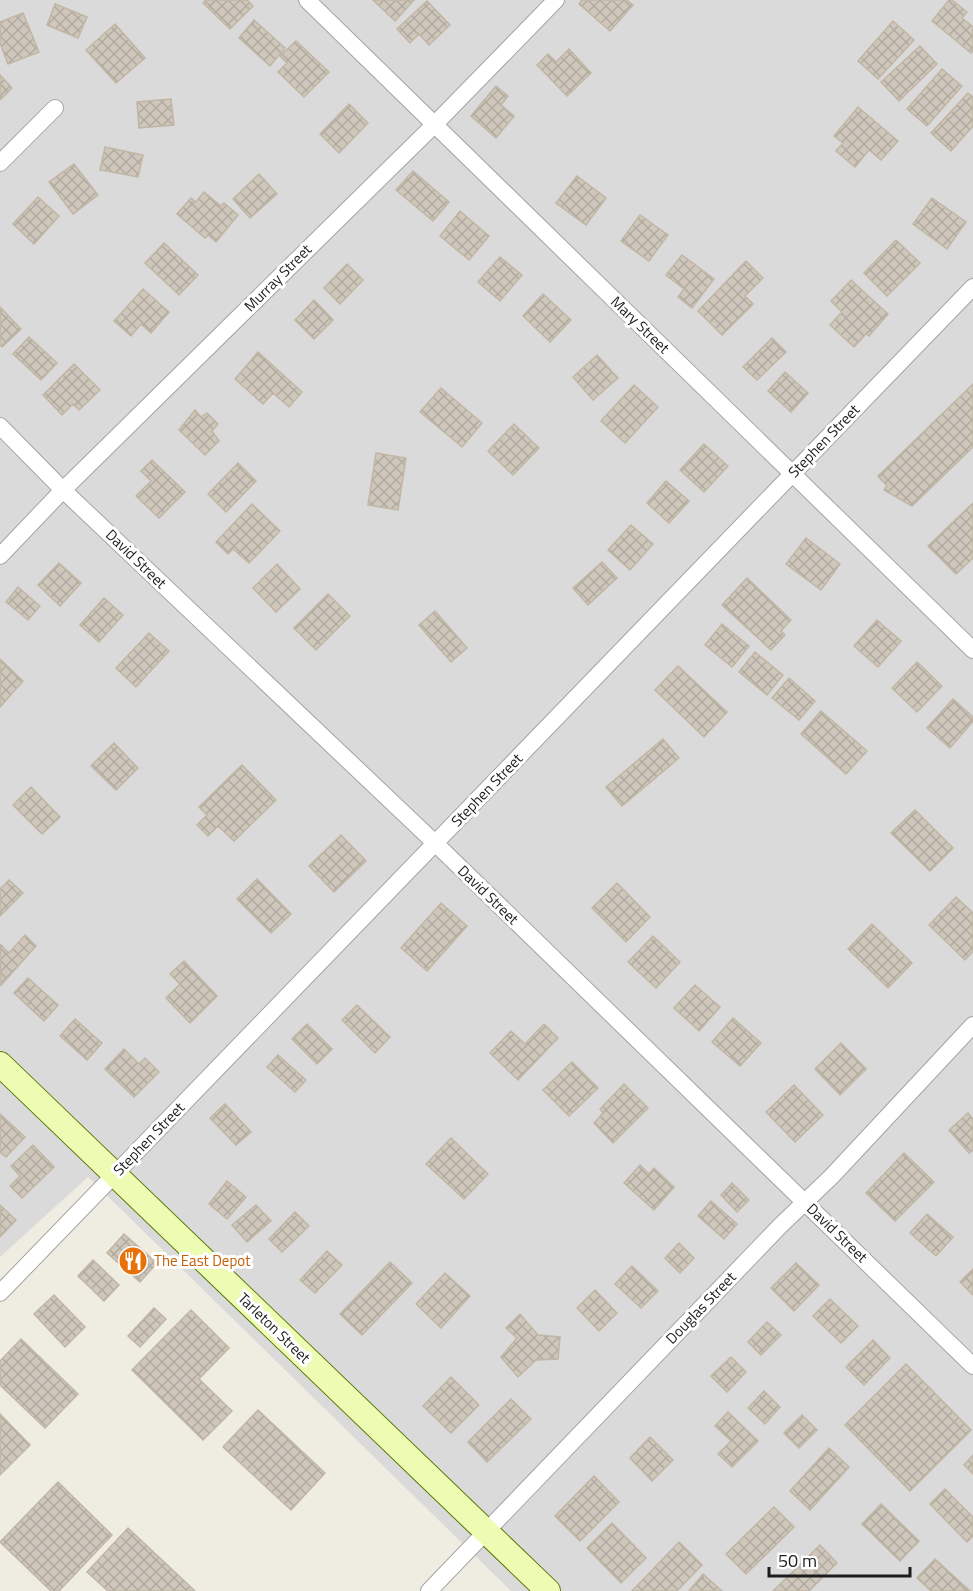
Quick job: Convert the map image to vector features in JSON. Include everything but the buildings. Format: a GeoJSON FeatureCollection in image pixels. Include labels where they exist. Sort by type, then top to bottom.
{"type":"FeatureCollection","features":[{"type":"Feature","properties":{"kind":"main road","name":"Tarleton Street"},"geometry":{"type":"LineString","coordinates":[[0,1064],[548,1591]]}},
{"type":"Feature","properties":{"kind":"street","name":"Mary Street"},"geometry":{"type":"LineString","coordinates":[[307,0],[973,650]]}},
{"type":"Feature","properties":{"kind":"street","name":"Murray Street"},"geometry":{"type":"LineString","coordinates":[[0,556],[63,490],[435,124],[556,0]]}},
{"type":"Feature","properties":{"kind":"street"},"geometry":{"type":"LineString","coordinates":[[0,163],[55,108]]}},
{"type":"Feature","properties":{"kind":"street","name":"Stephen Street"},"geometry":{"type":"LineString","coordinates":[[0,1293],[973,287]]}},
{"type":"Feature","properties":{"kind":"street","name":"David Street"},"geometry":{"type":"LineString","coordinates":[[0,426],[63,490],[435,843],[973,1366]]}},
{"type":"Feature","properties":{"kind":"street","name":"Douglas Street"},"geometry":{"type":"LineString","coordinates":[[429,1591],[805,1203],[973,1024]]}},
{"type":"Feature","properties":{"kind":"shaded area"},"geometry":{"type":"Polygon","coordinates":[[[0,0],[973,0],[973,1591],[511,1591],[88,1177],[0,1257],[0,0]]]}},
{"type":"Feature","properties":{"kind":"place","name":"The East Depot"},"geometry":{"type":"Point","coordinates":[133,1261]}}]}
